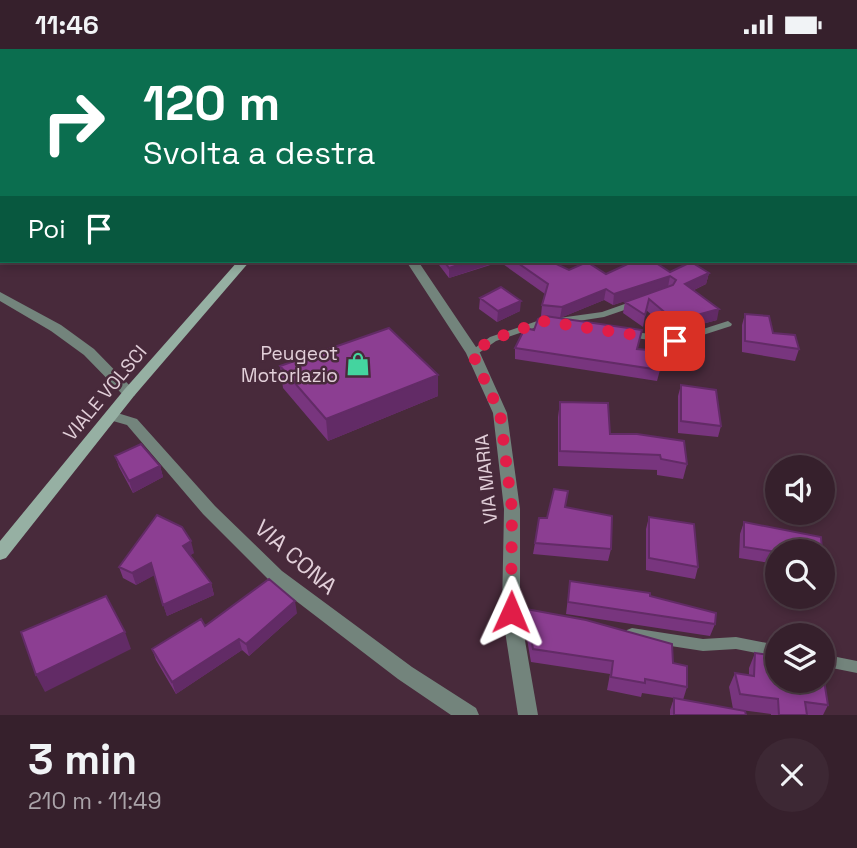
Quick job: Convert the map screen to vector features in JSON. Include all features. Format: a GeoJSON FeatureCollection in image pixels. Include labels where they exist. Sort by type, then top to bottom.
{"type":"FeatureCollection","features":[{"type":"Feature","properties":{"kind":"main road","name":"VIALE VOLSCI"},"geometry":{"type":"LineString","coordinates":[[0,553],[129,393],[241,263]]}},
{"type":"Feature","properties":{"kind":"street","name":"VIA MARIA"},"geometry":{"type":"LineString","coordinates":[[413,263],[472,353],[500,413],[512,509],[517,613],[528,715]]}},
{"type":"Feature","properties":{"kind":"street"},"geometry":{"type":"LineString","coordinates":[[0,296],[56,328],[89,352],[129,393]]}},
{"type":"Feature","properties":{"kind":"street","name":"VIA CONA"},"geometry":{"type":"LineString","coordinates":[[111,415],[132,422],[209,510],[276,576],[405,673],[469,715]]}},
{"type":"Feature","properties":{"kind":"lane"},"geometry":{"type":"LineString","coordinates":[[555,322],[604,314],[642,301]]}},
{"type":"Feature","properties":{"kind":"lane"},"geometry":{"type":"LineString","coordinates":[[472,353],[493,339],[543,321],[588,327]]}},
{"type":"Feature","properties":{"kind":"lane"},"geometry":{"type":"LineString","coordinates":[[613,331],[675,341],[728,324]]}},
{"type":"Feature","properties":{"kind":"lane"},"geometry":{"type":"LineString","coordinates":[[621,632],[674,642],[703,645],[736,643],[765,649]]}},
{"type":"Feature","properties":{"kind":"lane"},"geometry":{"type":"LineString","coordinates":[[835,663],[857,667]]}},
{"type":"Feature","properties":{"kind":"building"},"geometry":{"type":"Polygon","coordinates":[[[445,263],[464,263],[449,268],[445,263]]]}},
{"type":"Feature","properties":{"kind":"building"},"geometry":{"type":"Polygon","coordinates":[[[518,263],[554,263],[569,270],[589,263],[606,274],[630,263],[656,263],[670,272],[693,263],[709,273],[685,284],[719,309],[675,321],[649,299],[645,315],[625,302],[673,285],[676,280],[670,276],[614,294],[606,289],[562,307],[542,305],[548,284],[518,263]]]}},
{"type":"Feature","properties":{"kind":"building"},"geometry":{"type":"Polygon","coordinates":[[[501,287],[521,301],[498,311],[480,298],[501,287]]]}},
{"type":"Feature","properties":{"kind":"building"},"geometry":{"type":"Polygon","coordinates":[[[745,314],[769,316],[773,333],[795,335],[799,349],[745,341],[745,314]]]}},
{"type":"Feature","properties":{"kind":"building"},"geometry":{"type":"Polygon","coordinates":[[[545,316],[642,330],[637,349],[661,351],[660,370],[515,348],[525,328],[534,330],[538,319],[545,316]]]}},
{"type":"Feature","properties":{"kind":"building"},"geometry":{"type":"Polygon","coordinates":[[[389,328],[438,375],[326,419],[280,366],[389,328]]]}},
{"type":"Feature","properties":{"kind":"building"},"geometry":{"type":"Polygon","coordinates":[[[681,385],[716,390],[721,426],[681,421],[681,385]]]}},
{"type":"Feature","properties":{"kind":"building"},"geometry":{"type":"Polygon","coordinates":[[[560,402],[608,403],[610,434],[637,434],[684,441],[687,464],[661,459],[660,455],[560,451],[560,402]]]}},
{"type":"Feature","properties":{"kind":"building"},"geometry":{"type":"Polygon","coordinates":[[[141,444],[160,466],[129,481],[115,456],[141,444]]]}},
{"type":"Feature","properties":{"kind":"building"},"geometry":{"type":"Polygon","coordinates":[[[554,489],[568,491],[565,507],[612,516],[611,549],[535,543],[539,518],[547,518],[554,489]]]}},
{"type":"Feature","properties":{"kind":"building"},"geometry":{"type":"Polygon","coordinates":[[[157,515],[182,527],[191,541],[183,546],[211,583],[163,605],[151,563],[132,573],[119,567],[157,515]]]}},
{"type":"Feature","properties":{"kind":"building"},"geometry":{"type":"Polygon","coordinates":[[[649,517],[694,524],[698,567],[649,558],[649,517]]]}},
{"type":"Feature","properties":{"kind":"building"},"geometry":{"type":"Polygon","coordinates":[[[744,522],[821,537],[765,539],[765,550],[744,547],[744,522]]]}},
{"type":"Feature","properties":{"kind":"building"},"geometry":{"type":"Polygon","coordinates":[[[269,579],[295,601],[246,644],[239,639],[172,682],[152,649],[201,619],[205,626],[269,579]]]}},
{"type":"Feature","properties":{"kind":"building"},"geometry":{"type":"Polygon","coordinates":[[[570,581],[650,593],[650,596],[716,613],[715,624],[568,602],[570,581]]]}},
{"type":"Feature","properties":{"kind":"building"},"geometry":{"type":"Polygon","coordinates":[[[106,596],[125,632],[36,675],[21,632],[106,596]]]}},
{"type":"Feature","properties":{"kind":"building"},"geometry":{"type":"Polygon","coordinates":[[[526,609],[586,620],[672,644],[673,663],[687,666],[687,687],[645,679],[645,683],[611,677],[613,661],[533,649],[526,609]]]}},
{"type":"Feature","properties":{"kind":"building"},"geometry":{"type":"Polygon","coordinates":[[[755,653],[765,654],[765,693],[826,693],[828,705],[805,702],[807,715],[779,715],[778,699],[740,694],[735,673],[754,676],[755,653]]]}},
{"type":"Feature","properties":{"kind":"building"},"geometry":{"type":"Polygon","coordinates":[[[674,698],[745,711],[746,715],[674,715],[674,698]]]}},
{"type":"Feature","properties":{"kind":"place","name":"Peugeot Motorlazio"},"geometry":{"type":"Point","coordinates":[358,364]}},
{"type":"Feature","properties":{"kind":"route"},"geometry":{"type":"LineString","coordinates":[[511,612],[512,509],[500,413],[472,353],[493,339],[543,321],[675,341]]}}]}
